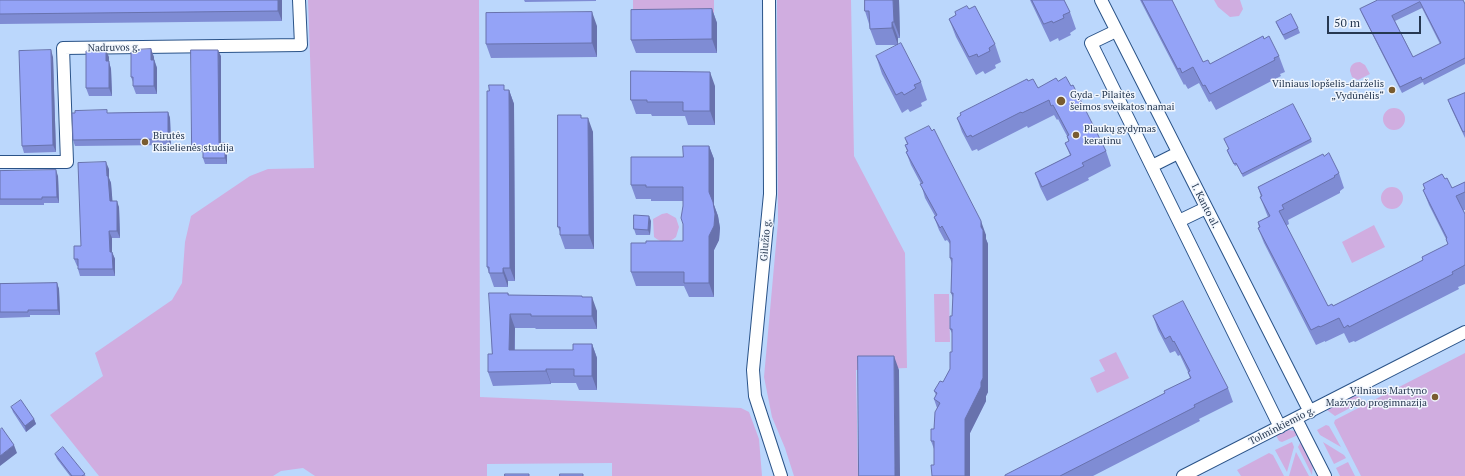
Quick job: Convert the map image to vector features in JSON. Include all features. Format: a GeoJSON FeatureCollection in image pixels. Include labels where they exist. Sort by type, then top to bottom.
{"type":"FeatureCollection","features":[{"type":"Feature","properties":{"kind":"street","name":"Nadruvos g."},"geometry":{"type":"LineString","coordinates":[[0,162],[67,162],[63,48],[301,45],[299,0]]}},
{"type":"Feature","properties":{"kind":"street","name":"Gilužio g."},"geometry":{"type":"LineString","coordinates":[[769,0],[770,194],[753,370],[755,396],[781,476]]}},
{"type":"Feature","properties":{"kind":"street","name":"I. Kanto al."},"geometry":{"type":"LineString","coordinates":[[1101,0],[1310,412]]}},
{"type":"Feature","properties":{"kind":"street"},"geometry":{"type":"LineString","coordinates":[[1116,31],[1091,43],[1280,427]]}},
{"type":"Feature","properties":{"kind":"street"},"geometry":{"type":"LineString","coordinates":[[1152,166],[1178,153]]}},
{"type":"Feature","properties":{"kind":"street"},"geometry":{"type":"LineString","coordinates":[[1179,221],[1206,208]]}},
{"type":"Feature","properties":{"kind":"street","name":"Tolminkiemio g."},"geometry":{"type":"LineString","coordinates":[[1183,476],[1465,332]]}},
{"type":"Feature","properties":{"kind":"street"},"geometry":{"type":"LineString","coordinates":[[1296,419],[1324,476]]}},
{"type":"Feature","properties":{"kind":"shaded area"},"geometry":{"type":"Polygon","coordinates":[[[308,0],[479,0],[480,397],[741,408],[749,412],[759,439],[762,476],[612,476],[612,463],[487,464],[487,476],[315,476],[303,468],[281,471],[273,476],[99,476],[50,415],[103,376],[95,353],[172,300],[182,283],[185,242],[191,216],[250,176],[268,169],[314,168],[308,0]]]}},
{"type":"Feature","properties":{"kind":"shaded area"},"geometry":{"type":"Polygon","coordinates":[[[633,0],[714,0],[714,15],[633,16],[633,0]]]}},
{"type":"Feature","properties":{"kind":"shaded area"},"geometry":{"type":"Polygon","coordinates":[[[777,0],[851,0],[854,156],[905,253],[907,368],[856,370],[858,476],[794,476],[785,448],[772,417],[764,377],[778,222],[777,0]]]}},
{"type":"Feature","properties":{"kind":"shaded area"},"geometry":{"type":"Polygon","coordinates":[[[1214,0],[1240,0],[1243,9],[1239,16],[1230,17],[1218,7],[1214,0]]]}},
{"type":"Feature","properties":{"kind":"shaded area"},"geometry":{"type":"Polygon","coordinates":[[[1360,62],[1365,65],[1370,74],[1358,80],[1352,77],[1350,69],[1353,64],[1360,62]]]}},
{"type":"Feature","properties":{"kind":"shaded area"},"geometry":{"type":"Polygon","coordinates":[[[1394,108],[1402,111],[1405,119],[1402,127],[1394,130],[1386,127],[1383,119],[1386,111],[1394,108]]]}},
{"type":"Feature","properties":{"kind":"shaded area"},"geometry":{"type":"Polygon","coordinates":[[[1392,187],[1400,190],[1403,198],[1400,206],[1392,209],[1384,206],[1381,198],[1384,190],[1392,187]]]}},
{"type":"Feature","properties":{"kind":"shaded area"},"geometry":{"type":"Polygon","coordinates":[[[667,213],[676,218],[679,227],[676,237],[668,241],[662,241],[654,237],[653,219],[667,213]]]}},
{"type":"Feature","properties":{"kind":"shaded area"},"geometry":{"type":"Polygon","coordinates":[[[1374,225],[1385,247],[1352,263],[1342,242],[1374,225]]]}},
{"type":"Feature","properties":{"kind":"shaded area"},"geometry":{"type":"Polygon","coordinates":[[[934,294],[949,294],[950,342],[935,342],[934,294]]]}},
{"type":"Feature","properties":{"kind":"shaded area"},"geometry":{"type":"Polygon","coordinates":[[[1116,352],[1129,378],[1097,393],[1090,378],[1105,371],[1099,360],[1116,352]]]}},
{"type":"Feature","properties":{"kind":"shaded area","name":"Vilniaus Martyno Mažvydo progimnazija"},"geometry":{"type":"Polygon","coordinates":[[[1465,353],[1465,476],[1361,476],[1334,423],[1335,420],[1465,353]]]}},
{"type":"Feature","properties":{"kind":"shaded area"},"geometry":{"type":"Polygon","coordinates":[[[1354,396],[1360,397],[1363,401],[1335,416],[1327,410],[1354,396]]]}},
{"type":"Feature","properties":{"kind":"shaded area"},"geometry":{"type":"Polygon","coordinates":[[[1326,425],[1329,426],[1341,447],[1320,435],[1317,430],[1326,425]]]}},
{"type":"Feature","properties":{"kind":"shaded area"},"geometry":{"type":"Polygon","coordinates":[[[1288,430],[1295,431],[1298,435],[1282,442],[1279,441],[1276,435],[1288,430]]]}},
{"type":"Feature","properties":{"kind":"shaded area"},"geometry":{"type":"Polygon","coordinates":[[[1301,441],[1313,465],[1312,475],[1298,447],[1301,441]]]}},
{"type":"Feature","properties":{"kind":"shaded area"},"geometry":{"type":"Polygon","coordinates":[[[1292,442],[1294,447],[1287,472],[1275,450],[1292,442]]]}},
{"type":"Feature","properties":{"kind":"shaded area"},"geometry":{"type":"Polygon","coordinates":[[[1323,442],[1344,455],[1346,458],[1334,464],[1323,442]]]}},
{"type":"Feature","properties":{"kind":"shaded area"},"geometry":{"type":"Polygon","coordinates":[[[1296,452],[1309,476],[1289,476],[1296,452]]]}},
{"type":"Feature","properties":{"kind":"shaded area"},"geometry":{"type":"Polygon","coordinates":[[[1269,453],[1273,455],[1284,476],[1241,476],[1237,470],[1269,453]]]}},
{"type":"Feature","properties":{"kind":"shaded area"},"geometry":{"type":"Polygon","coordinates":[[[1348,462],[1355,476],[1340,476],[1336,468],[1348,462]]]}},
{"type":"Feature","properties":{"kind":"building"},"geometry":{"type":"Polygon","coordinates":[[[0,0],[278,0],[278,11],[0,14],[0,0]]]}},
{"type":"Feature","properties":{"kind":"building"},"geometry":{"type":"Polygon","coordinates":[[[865,0],[893,0],[894,22],[892,22],[892,28],[870,29],[869,11],[865,11],[865,0]]]}},
{"type":"Feature","properties":{"kind":"building"},"geometry":{"type":"Polygon","coordinates":[[[1032,0],[1064,0],[1070,12],[1063,15],[1064,18],[1053,23],[1052,21],[1044,24],[1032,0]]]}},
{"type":"Feature","properties":{"kind":"building"},"geometry":{"type":"Polygon","coordinates":[[[1142,0],[1172,0],[1203,62],[1208,60],[1210,64],[1263,36],[1264,39],[1269,36],[1279,56],[1274,58],[1275,60],[1210,94],[1205,85],[1203,86],[1193,67],[1182,73],[1180,68],[1178,69],[1142,0]]]}},
{"type":"Feature","properties":{"kind":"building"},"geometry":{"type":"Polygon","coordinates":[[[1378,0],[1463,0],[1465,4],[1465,58],[1422,80],[1421,77],[1400,87],[1360,9],[1378,0]],[[1420,2],[1392,16],[1413,57],[1441,43],[1420,2]]]}},
{"type":"Feature","properties":{"kind":"building"},"geometry":{"type":"Polygon","coordinates":[[[967,6],[969,9],[975,6],[995,44],[989,48],[990,51],[978,57],[977,54],[969,57],[949,19],[956,15],[955,12],[967,6]]]}},
{"type":"Feature","properties":{"kind":"building"},"geometry":{"type":"Polygon","coordinates":[[[712,9],[712,39],[631,40],[631,10],[712,9]]]}},
{"type":"Feature","properties":{"kind":"building"},"geometry":{"type":"Polygon","coordinates":[[[592,12],[592,43],[486,44],[486,13],[592,12]]]}},
{"type":"Feature","properties":{"kind":"building"},"geometry":{"type":"Polygon","coordinates":[[[1291,14],[1298,28],[1283,35],[1276,22],[1291,14]]]}},
{"type":"Feature","properties":{"kind":"building"},"geometry":{"type":"Polygon","coordinates":[[[901,43],[921,82],[914,85],[916,88],[904,95],[902,92],[896,95],[876,56],[901,43]]]}},
{"type":"Feature","properties":{"kind":"building"},"geometry":{"type":"Polygon","coordinates":[[[151,49],[151,60],[154,60],[154,86],[133,86],[133,77],[131,77],[131,52],[134,50],[151,49]]]}},
{"type":"Feature","properties":{"kind":"building"},"geometry":{"type":"Polygon","coordinates":[[[51,50],[53,145],[22,146],[19,51],[51,50]]]}},
{"type":"Feature","properties":{"kind":"building"},"geometry":{"type":"Polygon","coordinates":[[[106,50],[106,61],[109,61],[109,88],[86,88],[86,51],[106,50]]]}},
{"type":"Feature","properties":{"kind":"building"},"geometry":{"type":"Polygon","coordinates":[[[191,50],[218,50],[219,143],[225,143],[225,158],[203,158],[203,146],[192,146],[191,50]]]}},
{"type":"Feature","properties":{"kind":"building"},"geometry":{"type":"Polygon","coordinates":[[[631,71],[710,72],[710,111],[683,111],[683,102],[647,102],[647,100],[631,100],[631,71]]]}},
{"type":"Feature","properties":{"kind":"building"},"geometry":{"type":"Polygon","coordinates":[[[1066,77],[1071,86],[1073,85],[1106,151],[1082,163],[1084,166],[1042,187],[1035,173],[1071,155],[1065,143],[1069,141],[1067,136],[1069,135],[1053,105],[1051,106],[1049,100],[1022,113],[1021,112],[972,137],[971,135],[967,137],[957,118],[961,115],[960,113],[1027,79],[1028,81],[1033,79],[1038,88],[1056,78],[1058,81],[1066,77]]]}},
{"type":"Feature","properties":{"kind":"building"},"geometry":{"type":"Polygon","coordinates":[[[489,85],[504,85],[504,90],[509,90],[510,268],[503,268],[503,273],[489,273],[489,267],[487,267],[487,91],[489,91],[489,85]]]}},
{"type":"Feature","properties":{"kind":"building"},"geometry":{"type":"Polygon","coordinates":[[[1465,93],[1465,131],[1463,132],[1448,100],[1465,93]]]}},
{"type":"Feature","properties":{"kind":"building"},"geometry":{"type":"Polygon","coordinates":[[[1293,104],[1311,139],[1242,174],[1236,163],[1234,164],[1227,150],[1229,149],[1224,139],[1293,104]]]}},
{"type":"Feature","properties":{"kind":"building"},"geometry":{"type":"Polygon","coordinates":[[[107,110],[107,113],[168,112],[168,139],[73,140],[72,113],[75,113],[75,111],[107,110]]]}},
{"type":"Feature","properties":{"kind":"building"},"geometry":{"type":"Polygon","coordinates":[[[558,115],[581,115],[581,118],[588,118],[589,235],[560,235],[560,227],[558,227],[558,115]]]}},
{"type":"Feature","properties":{"kind":"building"},"geometry":{"type":"Polygon","coordinates":[[[929,126],[932,131],[934,129],[981,221],[981,227],[983,230],[983,378],[981,387],[965,419],[965,476],[932,476],[931,465],[934,465],[934,441],[931,441],[931,429],[934,429],[935,412],[940,403],[934,399],[937,393],[934,391],[940,381],[943,382],[950,369],[950,352],[952,352],[952,329],[950,329],[950,316],[952,316],[953,293],[951,293],[952,258],[950,258],[950,241],[942,226],[940,228],[934,217],[937,215],[920,184],[923,183],[906,152],[908,151],[905,145],[908,144],[905,138],[929,126]]]}},
{"type":"Feature","properties":{"kind":"building"},"geometry":{"type":"Polygon","coordinates":[[[683,146],[709,146],[709,192],[713,202],[715,214],[714,226],[709,236],[709,283],[684,283],[684,272],[631,272],[631,243],[646,243],[646,241],[683,241],[683,224],[681,218],[683,206],[683,187],[646,187],[646,185],[631,185],[631,157],[683,157],[683,146]]]}},
{"type":"Feature","properties":{"kind":"building"},"geometry":{"type":"Polygon","coordinates":[[[1329,153],[1339,173],[1334,176],[1335,177],[1282,205],[1284,209],[1279,211],[1328,306],[1332,304],[1333,306],[1423,260],[1422,257],[1448,244],[1447,238],[1423,190],[1425,189],[1423,184],[1442,174],[1445,179],[1447,178],[1452,188],[1465,182],[1465,192],[1456,196],[1465,214],[1465,265],[1452,272],[1453,274],[1349,327],[1348,325],[1344,328],[1339,318],[1311,330],[1258,228],[1260,227],[1258,222],[1270,216],[1260,197],[1262,196],[1258,187],[1323,154],[1324,156],[1329,153]]]}},
{"type":"Feature","properties":{"kind":"building"},"geometry":{"type":"Polygon","coordinates":[[[106,162],[110,201],[117,201],[117,231],[109,231],[110,252],[112,252],[113,269],[78,269],[78,259],[74,259],[74,246],[81,246],[78,163],[106,162]]]}},
{"type":"Feature","properties":{"kind":"building"},"geometry":{"type":"Polygon","coordinates":[[[56,170],[57,197],[42,197],[42,199],[0,199],[0,171],[56,170]]]}},
{"type":"Feature","properties":{"kind":"building"},"geometry":{"type":"Polygon","coordinates":[[[634,215],[649,216],[648,230],[634,229],[634,215]]]}},
{"type":"Feature","properties":{"kind":"building"},"geometry":{"type":"Polygon","coordinates":[[[57,283],[58,310],[0,312],[0,284],[57,283]]]}},
{"type":"Feature","properties":{"kind":"building"},"geometry":{"type":"Polygon","coordinates":[[[489,293],[508,293],[508,295],[592,297],[592,316],[531,316],[531,314],[510,314],[509,350],[573,350],[573,344],[592,344],[592,376],[574,376],[574,369],[488,372],[488,354],[492,354],[489,293]]]}},
{"type":"Feature","properties":{"kind":"building"},"geometry":{"type":"Polygon","coordinates":[[[1183,301],[1228,388],[1194,405],[1195,407],[1060,476],[1005,476],[1191,378],[1188,372],[1190,371],[1174,341],[1173,342],[1170,336],[1165,339],[1153,316],[1183,301]]]}},
{"type":"Feature","properties":{"kind":"building"},"geometry":{"type":"Polygon","coordinates":[[[858,356],[894,356],[895,476],[859,476],[858,356]]]}},
{"type":"Feature","properties":{"kind":"building"},"geometry":{"type":"Polygon","coordinates":[[[21,400],[34,419],[25,426],[11,407],[21,400]]]}},
{"type":"Feature","properties":{"kind":"building"},"geometry":{"type":"Polygon","coordinates":[[[2,428],[14,445],[0,456],[0,430],[2,428]]]}},
{"type":"Feature","properties":{"kind":"building"},"geometry":{"type":"Polygon","coordinates":[[[63,447],[85,474],[82,476],[72,476],[55,454],[63,447]]]}},
{"type":"Feature","properties":{"kind":"building"},"geometry":{"type":"Polygon","coordinates":[[[505,474],[529,474],[529,476],[505,476],[505,474]]]}},
{"type":"Feature","properties":{"kind":"building"},"geometry":{"type":"Polygon","coordinates":[[[560,474],[583,474],[583,476],[560,476],[560,474]]]}},
{"type":"Feature","properties":{"kind":"place","name":"Vilniaus lopšelis-darželis „Vydūnėlis“"},"geometry":{"type":"Point","coordinates":[1392,90]}},
{"type":"Feature","properties":{"kind":"place","name":"Gyda - Pilaitės šeimos sveikatos namai"},"geometry":{"type":"Point","coordinates":[1061,101]}},
{"type":"Feature","properties":{"kind":"place","name":"Plaukų gydymas keratinu"},"geometry":{"type":"Point","coordinates":[1076,135]}},
{"type":"Feature","properties":{"kind":"place","name":"Birutės Kisielienės studija"},"geometry":{"type":"Point","coordinates":[145,142]}},
{"type":"Feature","properties":{"kind":"place","name":"Vilniaus Martyno Mažvydo progimnazija"},"geometry":{"type":"Point","coordinates":[1435,397]}}]}
